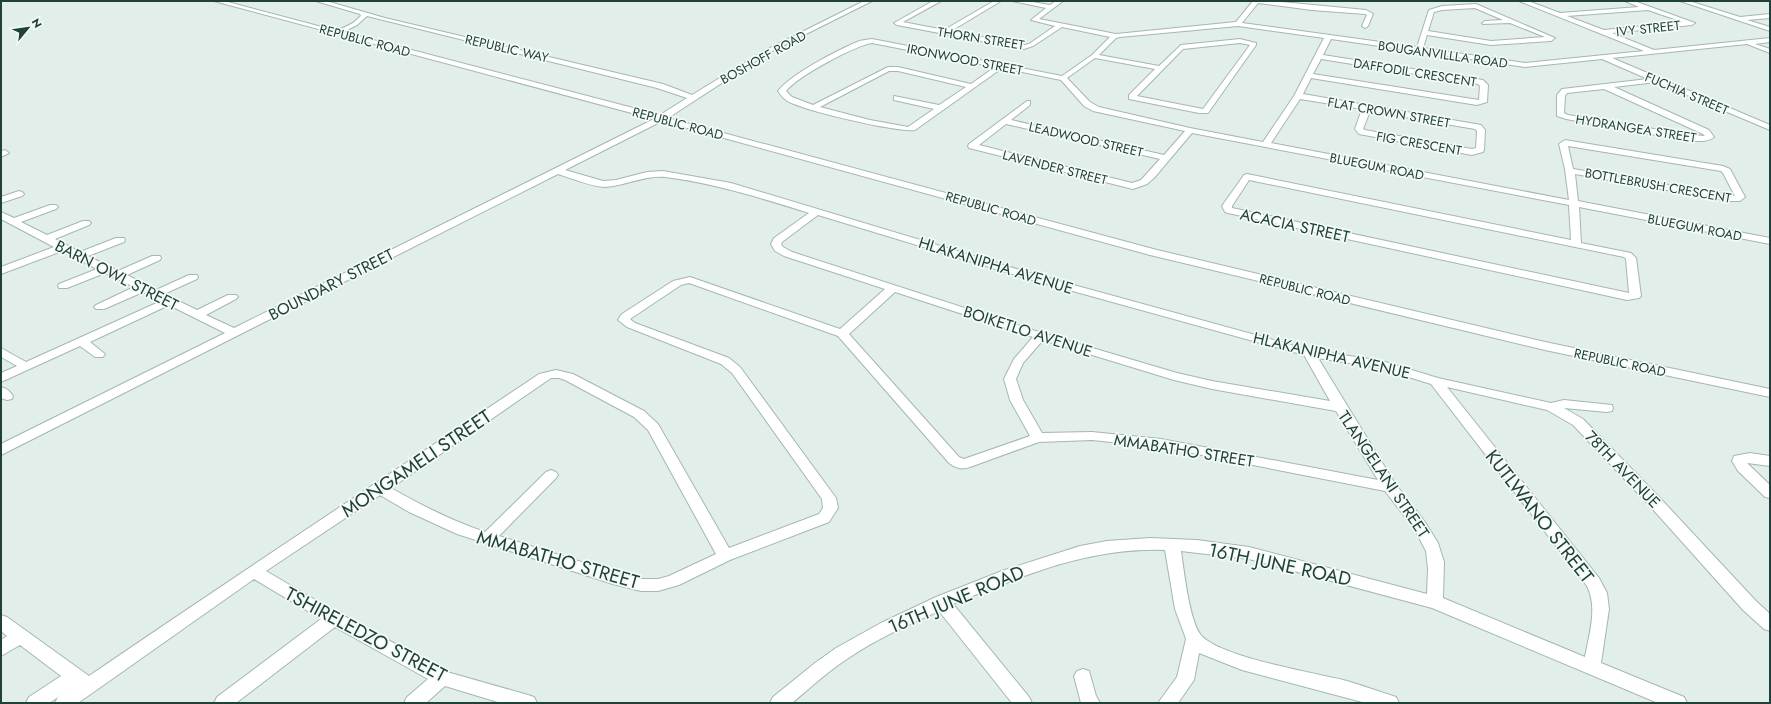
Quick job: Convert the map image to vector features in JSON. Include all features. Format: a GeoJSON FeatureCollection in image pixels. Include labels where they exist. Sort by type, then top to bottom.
{"type":"FeatureCollection","features":[{"type":"Feature","properties":{"kind":"street","name":"REPUBLIC ROAD"},"geometry":{"type":"LineString","coordinates":[[217,1],[337,32],[1162,255],[1537,345],[1770,394]]}},
{"type":"Feature","properties":{"kind":"street","name":"REPUBLIC WAY"},"geometry":{"type":"LineString","coordinates":[[319,1],[363,14],[654,84],[676,90],[693,98]]}},
{"type":"Feature","properties":{"kind":"street","name":"BOSHOFF ROAD"},"geometry":{"type":"LineString","coordinates":[[660,119],[766,52],[869,1]]}},
{"type":"Feature","properties":{"kind":"street","name":"THORN STREET"},"geometry":{"type":"LineString","coordinates":[[938,1],[897,23],[1025,47],[1031,45],[1060,26]]}},
{"type":"Feature","properties":{"kind":"street"},"geometry":{"type":"LineString","coordinates":[[945,32],[998,1]]}},
{"type":"Feature","properties":{"kind":"street"},"geometry":{"type":"LineString","coordinates":[[1015,1],[1051,7]]}},
{"type":"Feature","properties":{"kind":"street"},"geometry":{"type":"LineString","coordinates":[[1060,1],[1034,20],[1116,36]]}},
{"type":"Feature","properties":{"kind":"street"},"geometry":{"type":"LineString","coordinates":[[1238,24],[1256,1],[1310,11],[1366,12],[1370,14],[1365,26]]}},
{"type":"Feature","properties":{"kind":"street"},"geometry":{"type":"LineString","coordinates":[[1522,1],[1654,52]]}},
{"type":"Feature","properties":{"kind":"street"},"geometry":{"type":"LineString","coordinates":[[1628,1],[1648,8]]}},
{"type":"Feature","properties":{"kind":"street"},"geometry":{"type":"LineString","coordinates":[[1683,1],[1770,29]]}},
{"type":"Feature","properties":{"kind":"street"},"geometry":{"type":"LineString","coordinates":[[1419,51],[1430,13],[1433,10],[1442,8],[1473,5],[1552,38],[1491,43],[1425,33]]}},
{"type":"Feature","properties":{"kind":"street"},"geometry":{"type":"LineString","coordinates":[[1558,16],[1648,8]]}},
{"type":"Feature","properties":{"kind":"street","name":"IVY STREET"},"geometry":{"type":"LineString","coordinates":[[1604,33],[1692,23],[1648,8]]}},
{"type":"Feature","properties":{"kind":"street"},"geometry":{"type":"LineString","coordinates":[[337,32],[361,21],[364,17],[363,14]]}},
{"type":"Feature","properties":{"kind":"street"},"geometry":{"type":"LineString","coordinates":[[1738,19],[1770,16]]}},
{"type":"Feature","properties":{"kind":"street"},"geometry":{"type":"LineString","coordinates":[[1484,23],[1512,21]]}},
{"type":"Feature","properties":{"kind":"street","name":"BOUGANVILLLA ROAD"},"geometry":{"type":"LineString","coordinates":[[1116,36],[1136,32],[1238,24],[1519,65],[1604,58],[1770,40]]}},
{"type":"Feature","properties":{"kind":"street"},"geometry":{"type":"LineString","coordinates":[[1063,78],[1094,56],[1116,36]]}},
{"type":"Feature","properties":{"kind":"street"},"geometry":{"type":"LineString","coordinates":[[1266,144],[1298,96],[1328,38]]}},
{"type":"Feature","properties":{"kind":"street","name":"IRONWOOD STREET"},"geometry":{"type":"LineString","coordinates":[[813,108],[789,99],[783,93],[783,88],[799,77],[866,41],[1063,78]]}},
{"type":"Feature","properties":{"kind":"street"},"geometry":{"type":"LineString","coordinates":[[1240,41],[1254,44],[1203,112],[1132,98],[1160,68],[1180,48],[1188,45],[1240,41]]}},
{"type":"Feature","properties":{"kind":"street"},"geometry":{"type":"LineString","coordinates":[[1747,42],[1770,51]]}},
{"type":"Feature","properties":{"kind":"street"},"geometry":{"type":"LineString","coordinates":[[1094,56],[1160,68]]}},
{"type":"Feature","properties":{"kind":"street","name":"DAFFODIL CRESCENT"},"geometry":{"type":"LineString","coordinates":[[1308,75],[1477,104],[1483,102],[1484,85],[1482,83],[1318,56]]}},
{"type":"Feature","properties":{"kind":"street","name":"FUCHIA STREET"},"geometry":{"type":"LineString","coordinates":[[1604,58],[1770,128]]}},
{"type":"Feature","properties":{"kind":"street"},"geometry":{"type":"LineString","coordinates":[[813,108],[886,126],[910,129],[1001,66]]}},
{"type":"Feature","properties":{"kind":"street"},"geometry":{"type":"LineString","coordinates":[[813,108],[888,69],[898,69],[971,86]]}},
{"type":"Feature","properties":{"kind":"street","name":"BLUEGUM ROAD"},"geometry":{"type":"LineString","coordinates":[[1063,78],[1087,104],[1096,109],[1190,130],[1770,240]]}},
{"type":"Feature","properties":{"kind":"street"},"geometry":{"type":"LineString","coordinates":[[1605,86],[1658,80]]}},
{"type":"Feature","properties":{"kind":"street","name":"HYDRANGEA STREET"},"geometry":{"type":"LineString","coordinates":[[1605,86],[1706,132],[1710,137],[1703,139],[1691,138],[1562,116],[1560,114],[1561,95],[1563,92],[1605,86]]}},
{"type":"Feature","properties":{"kind":"street","name":"FLAT CROWN STREET"},"geometry":{"type":"LineString","coordinates":[[1298,96],[1479,128]]}},
{"type":"Feature","properties":{"kind":"street"},"geometry":{"type":"LineString","coordinates":[[897,98],[941,108]]}},
{"type":"Feature","properties":{"kind":"street"},"geometry":{"type":"LineString","coordinates":[[1005,121],[1027,103]]}},
{"type":"Feature","properties":{"kind":"street","name":"FIG CRESCENT"},"geometry":{"type":"LineString","coordinates":[[1367,108],[1359,130],[1367,134],[1475,152],[1480,150],[1481,130],[1479,128]]}},
{"type":"Feature","properties":{"kind":"street","name":"BOUNDARY STREET"},"geometry":{"type":"LineString","coordinates":[[1,450],[660,119]]}},
{"type":"Feature","properties":{"kind":"street","name":"LAVENDER STREET"},"geometry":{"type":"LineString","coordinates":[[1005,121],[973,146],[1129,185],[1137,185],[1151,176],[1166,158]]}},
{"type":"Feature","properties":{"kind":"street","name":"LEADWOOD STREET"},"geometry":{"type":"LineString","coordinates":[[1005,121],[1166,158]]}},
{"type":"Feature","properties":{"kind":"street"},"geometry":{"type":"LineString","coordinates":[[1166,158],[1190,130]]}},
{"type":"Feature","properties":{"kind":"street","name":"BOTTLEBRUSH CRESCENT"},"geometry":{"type":"LineString","coordinates":[[1569,143],[1725,170],[1740,198],[1730,198],[1570,170],[1563,144],[1569,143]]}},
{"type":"Feature","properties":{"kind":"street"},"geometry":{"type":"LineString","coordinates":[[1570,170],[1575,204],[1576,244]]}},
{"type":"Feature","properties":{"kind":"street","name":"HLAKANIPHA AVENUE"},"geometry":{"type":"LineString","coordinates":[[558,171],[603,184],[616,183],[652,174],[663,174],[740,189],[1037,278],[1309,353],[1382,365],[1436,381]]}},
{"type":"Feature","properties":{"kind":"street","name":"ACACIA STREET"},"geometry":{"type":"LineString","coordinates":[[1252,177],[1576,244],[1630,257],[1634,297],[1627,297],[1237,213],[1228,210],[1227,207],[1246,178],[1252,177]]}},
{"type":"Feature","properties":{"kind":"street"},"geometry":{"type":"LineString","coordinates":[[1,200],[19,194]]}},
{"type":"Feature","properties":{"kind":"street"},"geometry":{"type":"LineString","coordinates":[[14,221],[53,207]]}},
{"type":"Feature","properties":{"kind":"street","name":"BOIKETLO AVENUE"},"geometry":{"type":"LineString","coordinates":[[816,212],[778,240],[776,244],[777,247],[788,254],[1041,336],[1190,380],[1339,407]]}},
{"type":"Feature","properties":{"kind":"street","name":"BARN OWL STREET"},"geometry":{"type":"LineString","coordinates":[[1,215],[79,256],[234,333]]}},
{"type":"Feature","properties":{"kind":"street"},"geometry":{"type":"LineString","coordinates":[[46,239],[86,223]]}},
{"type":"Feature","properties":{"kind":"street"},"geometry":{"type":"LineString","coordinates":[[79,256],[120,240]]}},
{"type":"Feature","properties":{"kind":"street"},"geometry":{"type":"LineString","coordinates":[[1,271],[62,247]]}},
{"type":"Feature","properties":{"kind":"street"},"geometry":{"type":"LineString","coordinates":[[118,275],[156,258]]}},
{"type":"Feature","properties":{"kind":"street"},"geometry":{"type":"LineString","coordinates":[[63,286],[105,268]]}},
{"type":"Feature","properties":{"kind":"street"},"geometry":{"type":"LineString","coordinates":[[155,294],[193,277]]}},
{"type":"Feature","properties":{"kind":"street","name":"MMABATHO STREET"},"geometry":{"type":"LineString","coordinates":[[380,488],[440,522],[487,539],[613,578],[642,585],[664,584],[694,572],[725,556],[821,520],[828,515],[831,505],[829,498],[736,370],[725,361],[625,322],[624,318],[677,283],[690,280],[842,334],[957,462],[962,464],[970,463],[1038,438],[1092,436],[1161,443],[1390,486]]}},
{"type":"Feature","properties":{"kind":"street"},"geometry":{"type":"LineString","coordinates":[[100,307],[144,287]]}},
{"type":"Feature","properties":{"kind":"street"},"geometry":{"type":"LineString","coordinates":[[842,334],[893,288]]}},
{"type":"Feature","properties":{"kind":"street"},"geometry":{"type":"LineString","coordinates":[[198,315],[232,298]]}},
{"type":"Feature","properties":{"kind":"street"},"geometry":{"type":"LineString","coordinates":[[1,378],[169,301]]}},
{"type":"Feature","properties":{"kind":"street"},"geometry":{"type":"LineString","coordinates":[[1038,438],[1013,392],[1010,379],[1016,366],[1041,336]]}},
{"type":"Feature","properties":{"kind":"street"},"geometry":{"type":"LineString","coordinates":[[81,341],[99,354]]}},
{"type":"Feature","properties":{"kind":"street"},"geometry":{"type":"LineString","coordinates":[[1,352],[25,366]]}},
{"type":"Feature","properties":{"kind":"street","name":"TLANGELANI STREET"},"geometry":{"type":"LineString","coordinates":[[1309,353],[1339,407],[1432,548],[1435,561],[1435,602]]}},
{"type":"Feature","properties":{"kind":"street","name":"MONGAMELI STREET"},"geometry":{"type":"LineString","coordinates":[[64,703],[82,681],[254,571],[380,488],[543,377],[551,374],[560,374],[639,414],[646,420],[652,427],[725,556]]}},
{"type":"Feature","properties":{"kind":"street","name":"78TH AVENUE"},"geometry":{"type":"LineString","coordinates":[[1436,381],[1551,407],[1572,417],[1654,501],[1749,605],[1770,624]]}},
{"type":"Feature","properties":{"kind":"street","name":"KUTLWANO STREET"},"geometry":{"type":"LineString","coordinates":[[1436,381],[1593,582],[1599,593],[1601,602],[1592,666]]}},
{"type":"Feature","properties":{"kind":"street"},"geometry":{"type":"LineString","coordinates":[[1551,407],[1564,404],[1607,408]]}},
{"type":"Feature","properties":{"kind":"street"},"geometry":{"type":"LineString","coordinates":[[1770,461],[1750,458],[1740,459],[1739,463],[1770,493]]}},
{"type":"Feature","properties":{"kind":"street"},"geometry":{"type":"LineString","coordinates":[[487,539],[551,475]]}},
{"type":"Feature","properties":{"kind":"street","name":"16TH JUNE ROAD"},"geometry":{"type":"LineString","coordinates":[[779,703],[821,668],[842,653],[881,631],[942,602],[1008,575],[1080,552],[1128,545],[1172,545],[1249,553],[1435,602],[1678,703]]}},
{"type":"Feature","properties":{"kind":"street"},"geometry":{"type":"LineString","coordinates":[[1172,545],[1188,626],[1194,639],[1205,648],[1247,663],[1347,689],[1390,703]]}},
{"type":"Feature","properties":{"kind":"street","name":"TSHIRELEDZO STREET"},"geometry":{"type":"LineString","coordinates":[[254,571],[294,596],[442,678],[528,703]]}},
{"type":"Feature","properties":{"kind":"street"},"geometry":{"type":"LineString","coordinates":[[942,602],[1023,703]]}},
{"type":"Feature","properties":{"kind":"street"},"geometry":{"type":"LineString","coordinates":[[223,703],[335,618]]}},
{"type":"Feature","properties":{"kind":"street"},"geometry":{"type":"LineString","coordinates":[[1,622],[82,681],[36,703]]}},
{"type":"Feature","properties":{"kind":"street"},"geometry":{"type":"LineString","coordinates":[[1,649],[20,636]]}},
{"type":"Feature","properties":{"kind":"street"},"geometry":{"type":"LineString","coordinates":[[1167,703],[1184,680],[1194,639]]}},
{"type":"Feature","properties":{"kind":"street"},"geometry":{"type":"LineString","coordinates":[[1083,676],[1088,699],[1092,703]]}},
{"type":"Feature","properties":{"kind":"street"},"geometry":{"type":"LineString","coordinates":[[413,703],[442,678]]}}]}
